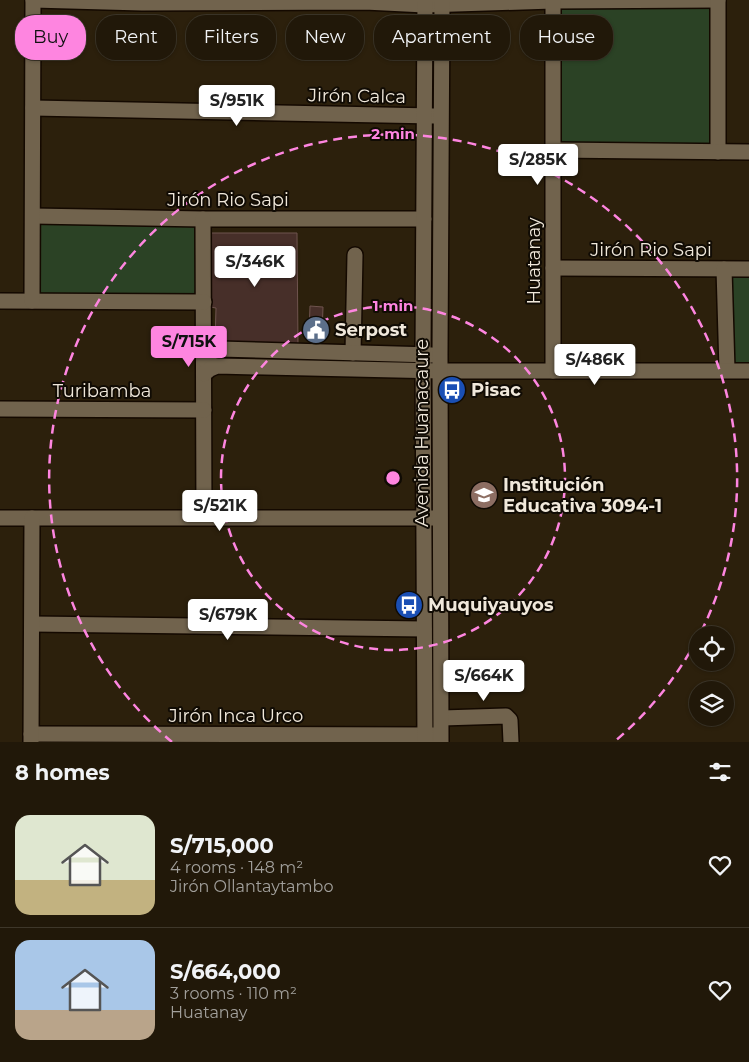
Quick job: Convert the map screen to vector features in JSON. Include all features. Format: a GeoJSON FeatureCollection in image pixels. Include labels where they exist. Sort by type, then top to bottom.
{"type":"FeatureCollection","features":[{"type":"Feature","properties":{"kind":"street"},"geometry":{"type":"LineString","coordinates":[[32,301],[33,0],[425,3],[718,0],[718,152]]}},
{"type":"Feature","properties":{"kind":"street","name":"Huatanay"},"geometry":{"type":"LineString","coordinates":[[552,371],[553,1]]}},
{"type":"Feature","properties":{"kind":"street","name":"Avenida Huanacaure"},"geometry":{"type":"LineString","coordinates":[[441,739],[440,355],[442,2]]}},
{"type":"Feature","properties":{"kind":"street","name":"Avenida Huanacaure"},"geometry":{"type":"LineString","coordinates":[[425,3],[423,355],[425,738]]}},
{"type":"Feature","properties":{"kind":"street","name":"Jirón Calca"},"geometry":{"type":"LineString","coordinates":[[33,108],[441,116]]}},
{"type":"Feature","properties":{"kind":"street"},"geometry":{"type":"LineString","coordinates":[[553,150],[749,152]]}},
{"type":"Feature","properties":{"kind":"street","name":"Jirón Rio Sapi"},"geometry":{"type":"LineString","coordinates":[[33,216],[203,219],[424,219]]}},
{"type":"Feature","properties":{"kind":"street"},"geometry":{"type":"LineString","coordinates":[[203,219],[204,517]]}},
{"type":"Feature","properties":{"kind":"street"},"geometry":{"type":"LineString","coordinates":[[353,353],[355,255]]}},
{"type":"Feature","properties":{"kind":"street","name":"Jirón Rio Sapi"},"geometry":{"type":"LineString","coordinates":[[553,268],[749,269]]}},
{"type":"Feature","properties":{"kind":"street"},"geometry":{"type":"LineString","coordinates":[[724,269],[727,370]]}},
{"type":"Feature","properties":{"kind":"street"},"geometry":{"type":"LineString","coordinates":[[0,301],[204,302]]}},
{"type":"Feature","properties":{"kind":"street"},"geometry":{"type":"LineString","coordinates":[[204,367],[211,353],[220,349],[440,355]]}},
{"type":"Feature","properties":{"kind":"street"},"geometry":{"type":"LineString","coordinates":[[204,367],[210,369],[218,366],[440,371],[749,371]]}},
{"type":"Feature","properties":{"kind":"street","name":"Turibamba"},"geometry":{"type":"LineString","coordinates":[[0,409],[204,410]]}},
{"type":"Feature","properties":{"kind":"street"},"geometry":{"type":"LineString","coordinates":[[0,518],[441,518]]}},
{"type":"Feature","properties":{"kind":"street"},"geometry":{"type":"LineString","coordinates":[[31,738],[32,518]]}},
{"type":"Feature","properties":{"kind":"street"},"geometry":{"type":"LineString","coordinates":[[32,624],[424,629]]}},
{"type":"Feature","properties":{"kind":"street"},"geometry":{"type":"LineString","coordinates":[[442,718],[506,716],[510,720],[511,742]]}},
{"type":"Feature","properties":{"kind":"street","name":"Jirón Inca Urco"},"geometry":{"type":"LineString","coordinates":[[31,738],[441,739]]}},
{"type":"Feature","properties":{"kind":"green space"},"geometry":{"type":"Polygon","coordinates":[[[711,5],[711,143],[559,143],[559,60],[613,60],[613,15],[559,15],[559,7],[711,5]]]}},
{"type":"Feature","properties":{"kind":"green space"},"geometry":{"type":"Polygon","coordinates":[[[39,220],[198,223],[198,297],[38,297],[39,220]]]}},
{"type":"Feature","properties":{"kind":"green space"},"geometry":{"type":"Polygon","coordinates":[[[749,274],[749,365],[732,365],[732,275],[749,274]]]}},
{"type":"Feature","properties":{"kind":"building"},"geometry":{"type":"Polygon","coordinates":[[[211,233],[297,233],[298,346],[215,343],[216,308],[210,307],[211,233]]]}},
{"type":"Feature","properties":{"kind":"building"},"geometry":{"type":"Polygon","coordinates":[[[310,306],[323,307],[322,334],[309,333],[310,306]]]}},
{"type":"Feature","properties":{"kind":"place","name":"Serpost"},"geometry":{"type":"Point","coordinates":[316,330]}},
{"type":"Feature","properties":{"kind":"place","name":"Pisac"},"geometry":{"type":"Point","coordinates":[452,390]}},
{"type":"Feature","properties":{"kind":"place","name":"Institución Educativa 3094-1"},"geometry":{"type":"Point","coordinates":[484,495]}},
{"type":"Feature","properties":{"kind":"place","name":"Muquiyauyos"},"geometry":{"type":"Point","coordinates":[409,605]}}]}
